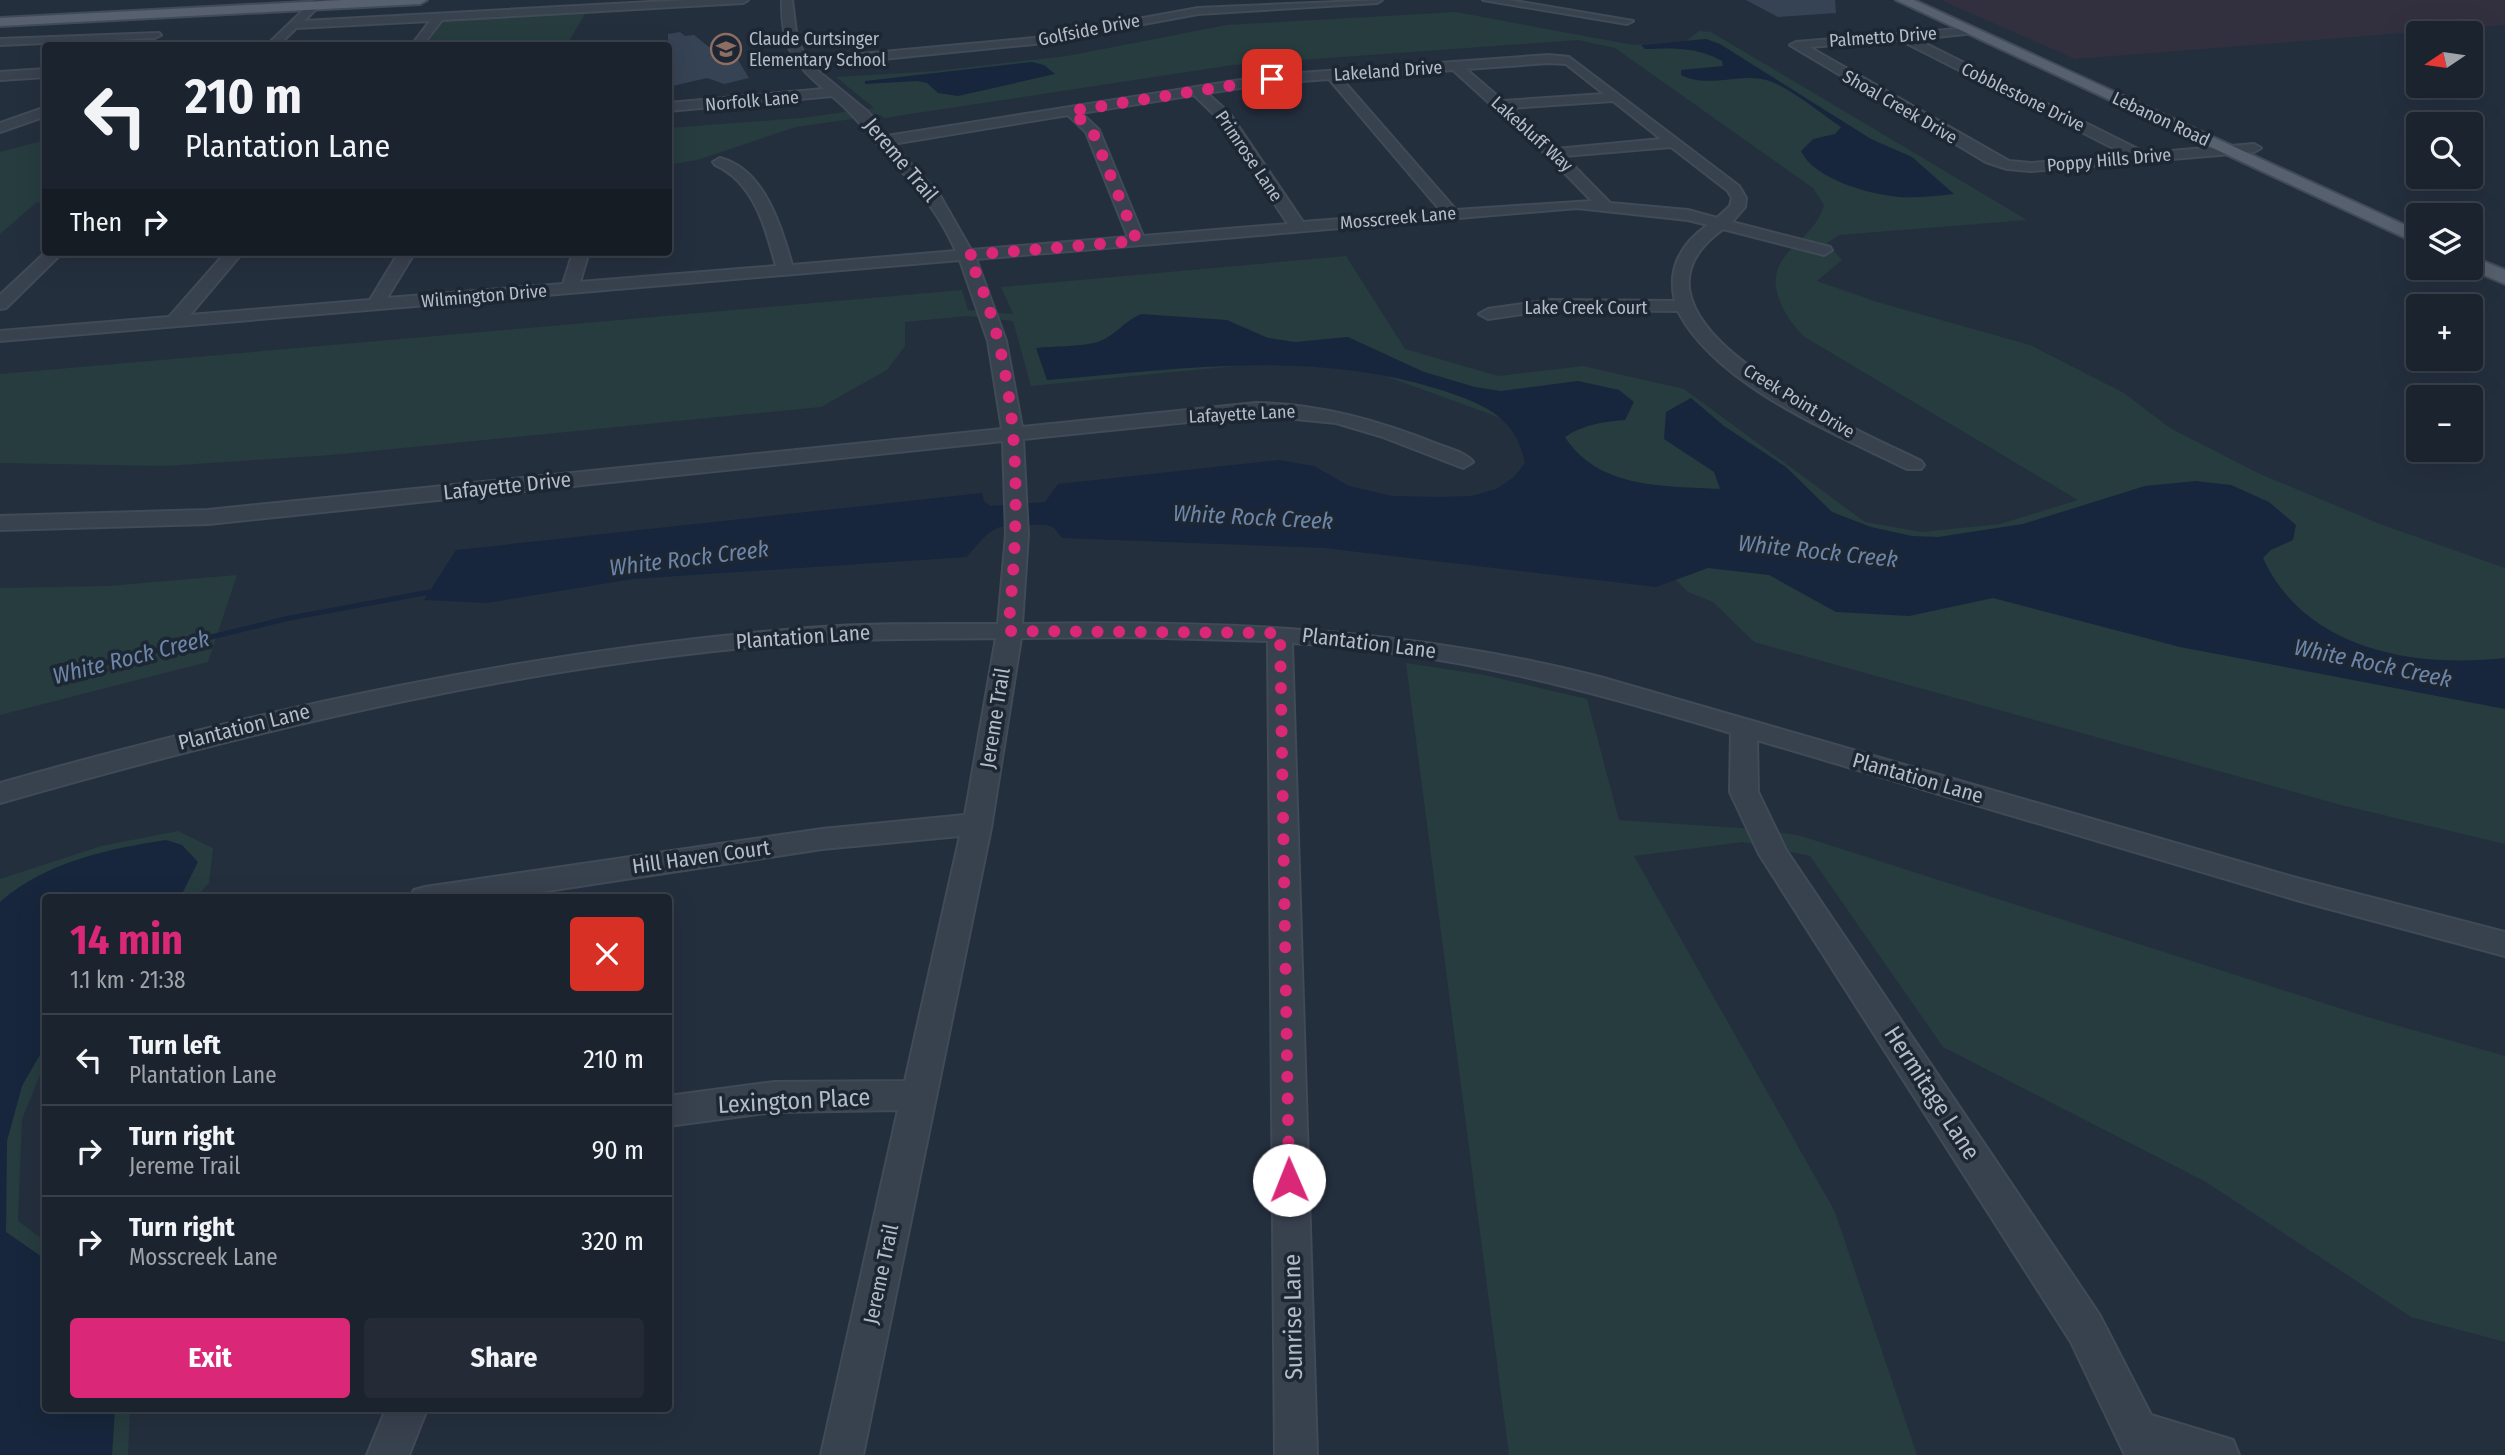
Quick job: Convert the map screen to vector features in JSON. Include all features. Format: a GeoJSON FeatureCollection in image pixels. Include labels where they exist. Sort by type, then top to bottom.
{"type":"FeatureCollection","features":[{"type":"Feature","properties":{"kind":"main road"},"geometry":{"type":"LineString","coordinates":[[0,16],[420,0]]}},
{"type":"Feature","properties":{"kind":"main road","name":"Lebanon Road"},"geometry":{"type":"LineString","coordinates":[[1903,0],[1984,30],[2406,217]]}},
{"type":"Feature","properties":{"kind":"main road","name":"Lebanon Road"},"geometry":{"type":"LineString","coordinates":[[1925,0],[2229,150],[2406,232]]}},
{"type":"Feature","properties":{"kind":"main road"},"geometry":{"type":"LineString","coordinates":[[0,22],[314,2]]}},
{"type":"Feature","properties":{"kind":"main road"},"geometry":{"type":"LineString","coordinates":[[2483,260],[2504,266]]}},
{"type":"Feature","properties":{"kind":"street"},"geometry":{"type":"LineString","coordinates":[[293,25],[743,0]]}},
{"type":"Feature","properties":{"kind":"street","name":"Jereme Trail"},"geometry":{"type":"LineString","coordinates":[[787,0],[788,33],[801,62],[863,115],[933,196],[968,255],[983,290],[1008,393],[1018,498],[1008,631],[977,824],[842,1455]]}},
{"type":"Feature","properties":{"kind":"street","name":"Golfside Drive"},"geometry":{"type":"LineString","coordinates":[[801,62],[1023,42],[1198,11],[1377,0]]}},
{"type":"Feature","properties":{"kind":"street"},"geometry":{"type":"LineString","coordinates":[[1488,0],[1628,21]]}},
{"type":"Feature","properties":{"kind":"street"},"geometry":{"type":"LineString","coordinates":[[275,42],[314,2]]}},
{"type":"Feature","properties":{"kind":"street"},"geometry":{"type":"LineString","coordinates":[[419,42],[439,17]]}},
{"type":"Feature","properties":{"kind":"street","name":"Palmetto Drive"},"geometry":{"type":"LineString","coordinates":[[1796,45],[1984,30]]}},
{"type":"Feature","properties":{"kind":"street"},"geometry":{"type":"LineString","coordinates":[[0,43],[155,35],[149,42]]}},
{"type":"Feature","properties":{"kind":"street","name":"Cobblestone Drive"},"geometry":{"type":"LineString","coordinates":[[1901,36],[2145,158]]}},
{"type":"Feature","properties":{"kind":"street","name":"Shoal Creek Drive"},"geometry":{"type":"LineString","coordinates":[[1796,45],[1979,153],[2007,165]]}},
{"type":"Feature","properties":{"kind":"street","name":"Lakeland Drive"},"geometry":{"type":"LineString","coordinates":[[884,141],[1196,90],[1332,75],[1456,66],[1561,60],[1573,63],[1615,97]]}},
{"type":"Feature","properties":{"kind":"street","name":"Lakebluff Way"},"geometry":{"type":"LineString","coordinates":[[1456,66],[1553,153],[1604,205]]}},
{"type":"Feature","properties":{"kind":"street"},"geometry":{"type":"LineString","coordinates":[[0,76],[42,73]]}},
{"type":"Feature","properties":{"kind":"street"},"geometry":{"type":"LineString","coordinates":[[1332,75],[1452,214]]}},
{"type":"Feature","properties":{"kind":"street","name":"Primrose Lane"},"geometry":{"type":"LineString","coordinates":[[1196,90],[1225,117],[1297,227]]}},
{"type":"Feature","properties":{"kind":"street","name":"Norfolk Lane"},"geometry":{"type":"LineString","coordinates":[[672,107],[834,92]]}},
{"type":"Feature","properties":{"kind":"street"},"geometry":{"type":"LineString","coordinates":[[1500,105],[1615,97],[1734,189],[1739,198],[1737,207],[1722,222],[1703,234],[1684,260],[1680,288],[1685,306]]}},
{"type":"Feature","properties":{"kind":"street"},"geometry":{"type":"LineString","coordinates":[[1071,111],[1092,130],[1137,241]]}},
{"type":"Feature","properties":{"kind":"street"},"geometry":{"type":"LineString","coordinates":[[0,128],[42,112]]}},
{"type":"Feature","properties":{"kind":"street"},"geometry":{"type":"LineString","coordinates":[[1553,153],[1676,142]]}},
{"type":"Feature","properties":{"kind":"street","name":"Poppy Hills Drive"},"geometry":{"type":"LineString","coordinates":[[2007,165],[2031,167],[2254,148]]}},
{"type":"Feature","properties":{"kind":"street"},"geometry":{"type":"LineString","coordinates":[[720,162],[731,164],[742,174],[769,221],[785,270]]}},
{"type":"Feature","properties":{"kind":"street","name":"Mosscreek Lane"},"geometry":{"type":"LineString","coordinates":[[968,255],[1577,204],[1654,210],[1722,222],[1824,250]]}},
{"type":"Feature","properties":{"kind":"street","name":"Wilmington Drive"},"geometry":{"type":"LineString","coordinates":[[0,336],[968,255]]}},
{"type":"Feature","properties":{"kind":"street"},"geometry":{"type":"LineString","coordinates":[[0,304],[51,256]]}},
{"type":"Feature","properties":{"kind":"street"},"geometry":{"type":"LineString","coordinates":[[175,321],[232,256]]}},
{"type":"Feature","properties":{"kind":"street"},"geometry":{"type":"LineString","coordinates":[[375,305],[405,256]]}},
{"type":"Feature","properties":{"kind":"street"},"geometry":{"type":"LineString","coordinates":[[570,288],[580,256]]}},
{"type":"Feature","properties":{"kind":"street","name":"Lake Creek Court"},"geometry":{"type":"LineString","coordinates":[[1488,314],[1551,305],[1685,306]]}},
{"type":"Feature","properties":{"kind":"street","name":"Creek Point Drive"},"geometry":{"type":"LineString","coordinates":[[1685,306],[1701,331],[1741,366],[1780,393],[1914,466]]}},
{"type":"Feature","properties":{"kind":"street","name":"Lafayette Lane"},"geometry":{"type":"LineString","coordinates":[[1013,435],[1256,409],[1297,409],[1352,418],[1463,463]]}},
{"type":"Feature","properties":{"kind":"street","name":"Lafayette Drive"},"geometry":{"type":"LineString","coordinates":[[0,523],[208,517],[1013,435]]}},
{"type":"Feature","properties":{"kind":"street","name":"Plantation Lane"},"geometry":{"type":"LineString","coordinates":[[0,793],[142,752],[312,709],[502,673],[628,653],[814,635],[1008,631],[1280,633],[1391,644],[1510,663],[1744,727],[2300,890],[2505,944]]}},
{"type":"Feature","properties":{"kind":"street","name":"Sunrise Lane"},"geometry":{"type":"LineString","coordinates":[[1280,633],[1282,849],[1296,1455]]}},
{"type":"Feature","properties":{"kind":"street","name":"Hermitage Lane"},"geometry":{"type":"LineString","coordinates":[[1744,727],[1744,792],[1773,853],[2085,1328],[2142,1443]]}},
{"type":"Feature","properties":{"kind":"street","name":"Hill Haven Court"},"geometry":{"type":"LineString","coordinates":[[452,894],[821,839],[977,824]]}},
{"type":"Feature","properties":{"kind":"street","name":"Lexington Place"},"geometry":{"type":"LineString","coordinates":[[672,1110],[774,1097],[920,1095]]}},
{"type":"Feature","properties":{"kind":"street"},"geometry":{"type":"LineString","coordinates":[[388,1455],[406,1412]]}},
{"type":"Feature","properties":{"kind":"street"},"geometry":{"type":"LineString","coordinates":[[2142,1443],[2218,1455]]}},
{"type":"Feature","properties":{"kind":"shaded area"},"geometry":{"type":"Polygon","coordinates":[[[1941,0],[2505,0],[2505,25],[2483,27],[2483,21],[2406,21],[2406,33],[2075,59],[1941,0]]]}},
{"type":"Feature","properties":{"kind":"green space"},"geometry":{"type":"Polygon","coordinates":[[[587,10],[569,42],[428,42],[446,18],[587,10]]]}},
{"type":"Feature","properties":{"kind":"green space"},"geometry":{"type":"Polygon","coordinates":[[[1456,12],[1633,45],[1686,41],[1699,31],[1711,32],[2027,220],[1839,235],[1827,243],[1842,260],[1817,281],[1877,302],[2030,345],[2124,393],[2170,428],[2260,474],[2380,524],[2505,568],[2505,844],[2341,805],[1754,642],[1713,602],[1688,592],[1523,426],[1344,361],[1278,362],[1031,386],[1013,321],[967,316],[905,322],[905,346],[887,370],[821,407],[331,455],[164,466],[0,463],[0,374],[962,290],[968,310],[1013,314],[1001,287],[1346,256],[1405,349],[1498,376],[1583,366],[1684,389],[1865,522],[1922,532],[2000,524],[2078,500],[1803,336],[1784,309],[1776,283],[1777,270],[1783,259],[1810,230],[1824,205],[1813,188],[1615,48],[1578,40],[1233,65],[884,118],[880,115],[796,127],[697,160],[672,164],[672,128],[801,118],[874,108],[836,77],[936,71],[1067,56],[1227,25],[1456,12]]]}},
{"type":"Feature","properties":{"kind":"green space"},"geometry":{"type":"Polygon","coordinates":[[[42,141],[42,202],[36,203],[0,234],[0,152],[42,141]]]}},
{"type":"Feature","properties":{"kind":"green space"},"geometry":{"type":"Polygon","coordinates":[[[237,575],[208,662],[0,715],[0,588],[107,586],[237,575]]]}},
{"type":"Feature","properties":{"kind":"green space"},"geometry":{"type":"Polygon","coordinates":[[[1406,663],[1485,675],[1587,699],[1619,820],[1741,828],[1798,835],[2364,1016],[2505,1056],[2505,1342],[2411,1317],[2206,1182],[1943,1047],[1810,856],[1743,842],[1634,856],[1835,1212],[1917,1455],[1509,1455],[1406,663]]]}},
{"type":"Feature","properties":{"kind":"green space"},"geometry":{"type":"Polygon","coordinates":[[[178,831],[213,848],[209,883],[199,894],[42,894],[42,1070],[22,1119],[18,1221],[42,1239],[42,1412],[130,1412],[128,1455],[0,1455],[0,879],[101,846],[178,831]]]}},
{"type":"Feature","properties":{"kind":"water"},"geometry":{"type":"Polygon","coordinates":[[[1706,39],[1720,44],[1871,139],[1912,157],[1954,194],[1899,197],[1858,189],[1830,177],[1817,170],[1801,151],[1813,139],[1835,134],[1841,127],[1807,103],[1781,86],[1761,79],[1692,79],[1681,75],[1681,70],[1723,66],[1722,61],[1694,51],[1645,49],[1641,45],[1706,39]]]}},
{"type":"Feature","properties":{"kind":"water"},"geometry":{"type":"Polygon","coordinates":[[[1032,62],[1044,65],[1055,74],[958,96],[938,93],[927,83],[917,81],[865,84],[865,81],[1032,62]]]}},
{"type":"Feature","properties":{"kind":"water"},"geometry":{"type":"Polygon","coordinates":[[[1141,314],[1227,320],[1268,338],[1295,342],[1348,337],[1424,372],[1475,387],[1501,391],[1578,381],[1619,390],[1634,402],[1625,420],[1587,426],[1565,437],[1579,454],[1595,467],[1634,481],[1720,489],[1714,472],[1664,439],[1666,412],[1691,398],[1724,426],[1786,467],[1832,512],[1871,527],[1912,536],[1938,537],[2023,524],[2145,486],[2196,481],[2231,485],[2269,502],[2296,525],[2293,540],[2271,550],[2263,558],[2282,589],[2306,614],[2334,633],[2366,646],[2400,655],[2435,660],[2505,658],[2505,709],[2180,647],[1993,598],[1909,616],[1836,612],[1769,575],[1708,568],[1656,587],[1324,548],[1062,538],[1054,528],[1047,525],[1001,527],[986,536],[967,557],[633,579],[487,603],[424,600],[456,550],[982,493],[984,501],[990,506],[1045,502],[1058,484],[1279,460],[1314,466],[1349,486],[1392,496],[1471,496],[1496,489],[1514,477],[1525,463],[1514,433],[1494,413],[1454,394],[1390,377],[1341,369],[1244,365],[1047,380],[1036,348],[1098,342],[1141,314]]]}},
{"type":"Feature","properties":{"kind":"water"},"geometry":{"type":"Polygon","coordinates":[[[166,840],[182,845],[198,862],[182,894],[42,894],[42,1051],[22,1086],[7,1141],[6,1232],[42,1257],[42,1412],[115,1412],[112,1455],[0,1455],[0,902],[18,888],[57,867],[122,848],[166,840]]]}},
{"type":"Feature","properties":{"kind":"building"},"geometry":{"type":"Polygon","coordinates":[[[1746,0],[1835,0],[1836,13],[1778,17],[1746,0]]]}},
{"type":"Feature","properties":{"kind":"building"},"geometry":{"type":"Polygon","coordinates":[[[680,32],[685,36],[694,35],[709,47],[729,45],[749,78],[724,84],[707,78],[672,86],[672,42],[668,42],[668,34],[680,32]]]}},
{"type":"Feature","properties":{"kind":"waterway","name":"White Rock Creek"},"geometry":{"type":"LineString","coordinates":[[76,670],[285,619],[435,591]]}},
{"type":"Feature","properties":{"kind":"place","name":"Claude Curtsinger Elementary School"},"geometry":{"type":"Point","coordinates":[726,49]}},
{"type":"Feature","properties":{"kind":"route"},"geometry":{"type":"LineString","coordinates":[[1272,79],[1071,111],[1092,130],[1137,241],[968,255],[983,290],[994,331],[1008,393],[1013,435],[1018,517],[1008,631],[1060,629],[1280,633],[1289,1180]]}}]}
